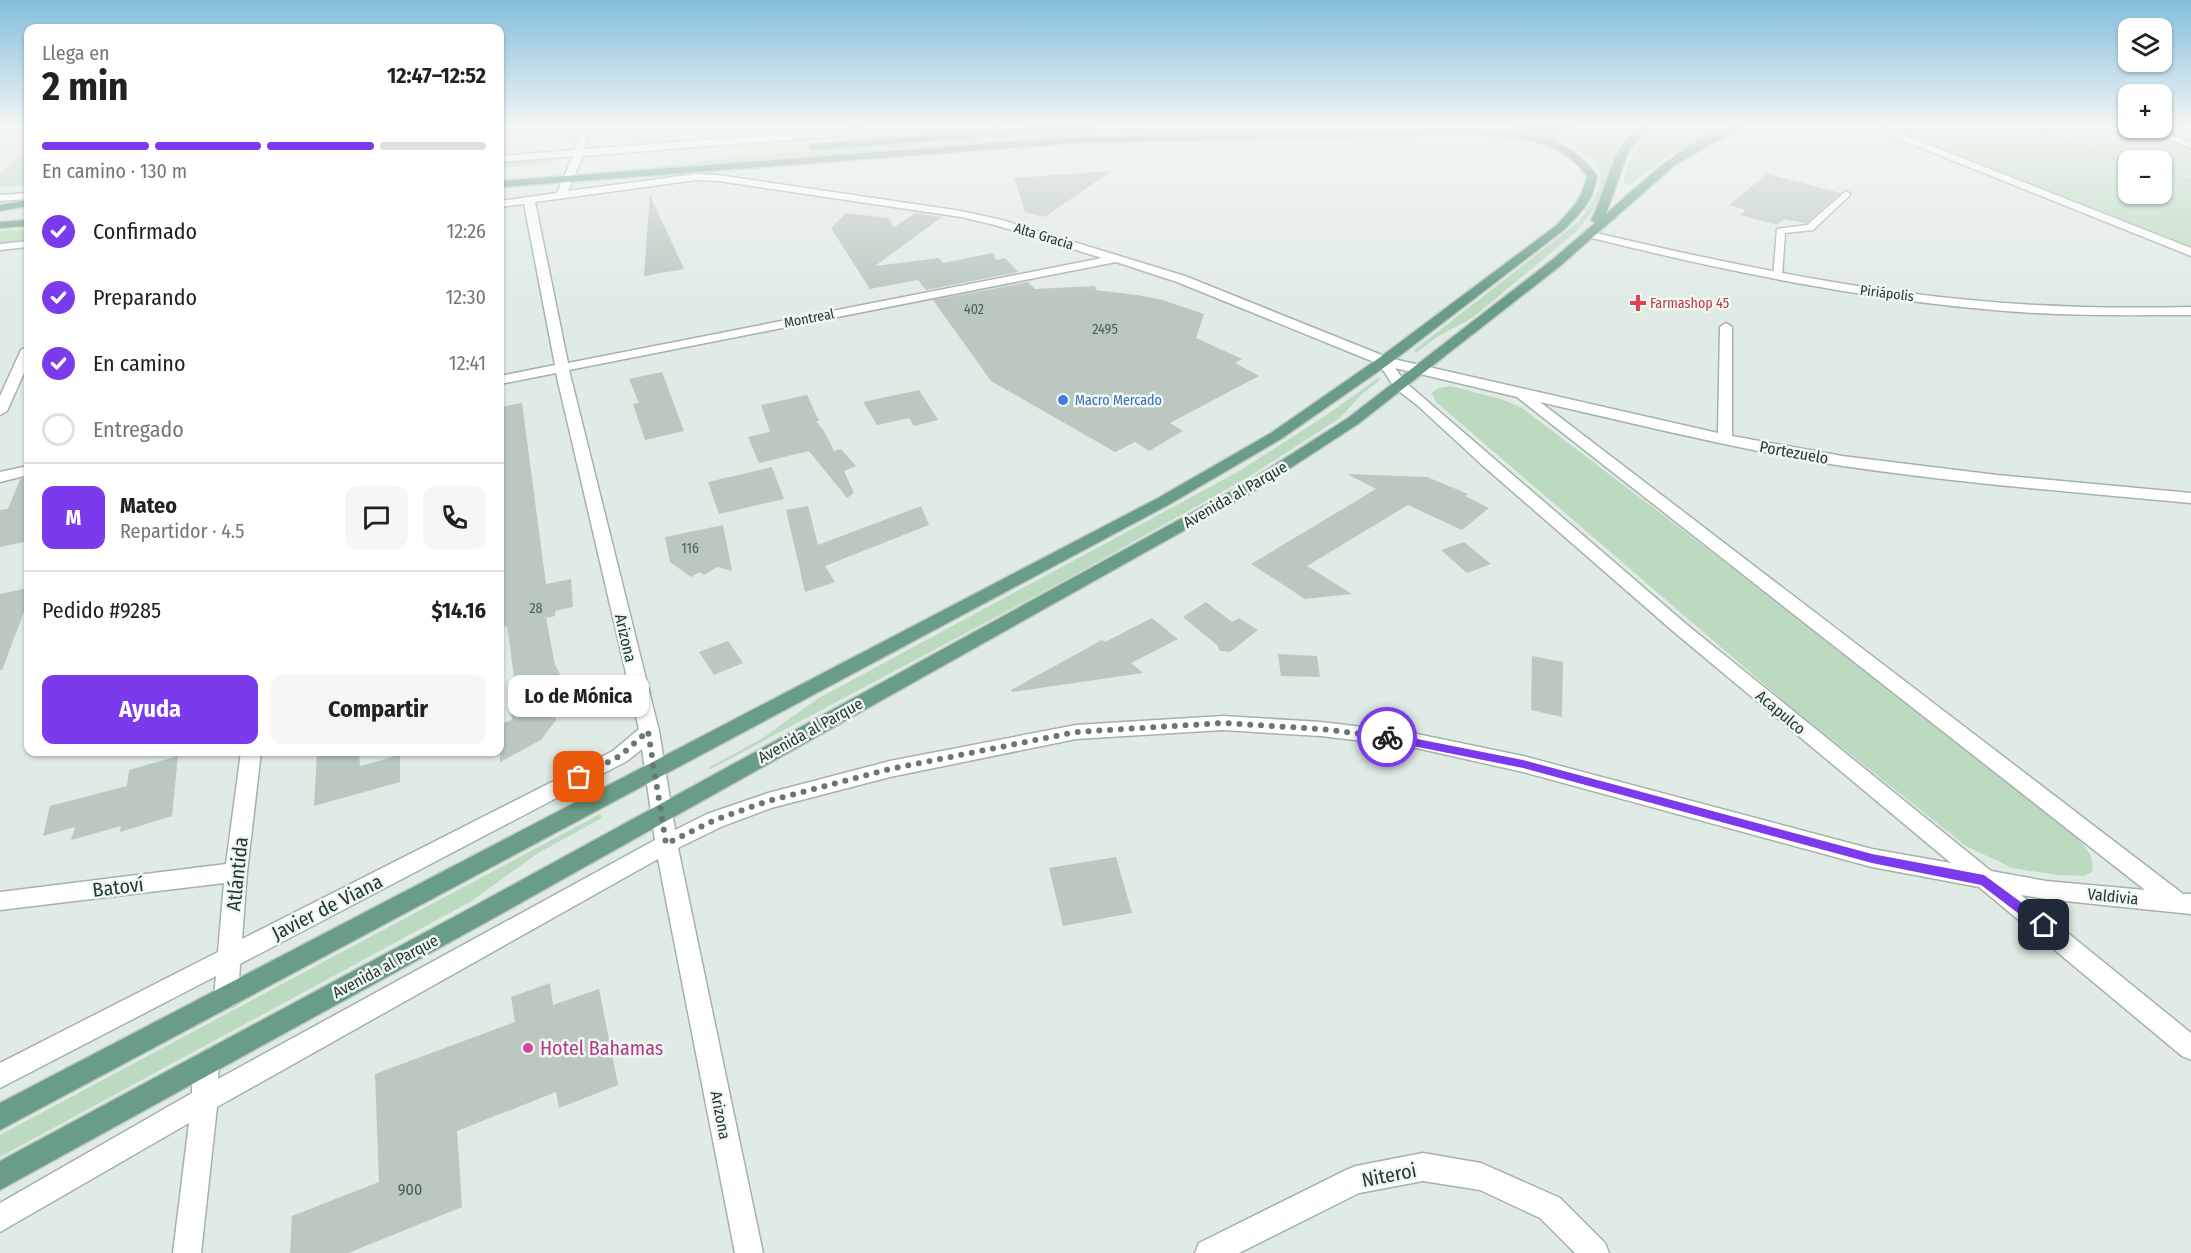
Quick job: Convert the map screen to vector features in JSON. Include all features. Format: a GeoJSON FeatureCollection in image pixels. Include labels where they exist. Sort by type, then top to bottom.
{"type":"FeatureCollection","features":[{"type":"Feature","properties":{"kind":"main road","name":"Avenida al Parque"},"geometry":{"type":"LineString","coordinates":[[0,1117],[1164,501],[1276,436],[1384,361],[1529,253],[1561,227],[1584,202],[1591,183]]}},
{"type":"Feature","properties":{"kind":"main road"},"geometry":{"type":"LineString","coordinates":[[1588,234],[1610,195],[1613,183]]}},
{"type":"Feature","properties":{"kind":"main road","name":"Avenida al Parque"},"geometry":{"type":"LineString","coordinates":[[0,1176],[1252,486],[1353,421],[1400,385],[1412,367],[1514,297],[1647,183]]}},
{"type":"Feature","properties":{"kind":"main road"},"geometry":{"type":"LineString","coordinates":[[0,210],[24,204]]}},
{"type":"Feature","properties":{"kind":"main road"},"geometry":{"type":"LineString","coordinates":[[0,210],[24,210]]}},
{"type":"Feature","properties":{"kind":"main road"},"geometry":{"type":"LineString","coordinates":[[0,225],[24,223]]}},
{"type":"Feature","properties":{"kind":"street"},"geometry":{"type":"LineString","coordinates":[[560,197],[566,183]]}},
{"type":"Feature","properties":{"kind":"street","name":"Alta Gracia"},"geometry":{"type":"LineString","coordinates":[[504,204],[529,202],[642,183]]}},
{"type":"Feature","properties":{"kind":"street","name":"Alta Gracia"},"geometry":{"type":"LineString","coordinates":[[756,183],[961,213],[1119,258],[1245,303],[1384,361],[1412,367]]}},
{"type":"Feature","properties":{"kind":"street"},"geometry":{"type":"LineString","coordinates":[[2017,183],[2191,252]]}},
{"type":"Feature","properties":{"kind":"street"},"geometry":{"type":"LineString","coordinates":[[0,198],[24,196]]}},
{"type":"Feature","properties":{"kind":"street","name":"Arizona"},"geometry":{"type":"LineString","coordinates":[[529,202],[562,368],[656,768],[666,844],[749,1253]]}},
{"type":"Feature","properties":{"kind":"street","name":"Piriápolis"},"geometry":{"type":"LineString","coordinates":[[1588,234],[1777,276],[1839,287],[1963,303],[2099,312],[2191,311]]}},
{"type":"Feature","properties":{"kind":"street"},"geometry":{"type":"LineString","coordinates":[[0,247],[24,244]]}},
{"type":"Feature","properties":{"kind":"street","name":"Montreal"},"geometry":{"type":"LineString","coordinates":[[504,379],[1119,258]]}},
{"type":"Feature","properties":{"kind":"street"},"geometry":{"type":"LineString","coordinates":[[1725,439],[1726,327]]}},
{"type":"Feature","properties":{"kind":"street"},"geometry":{"type":"LineString","coordinates":[[0,411],[24,359]]}},
{"type":"Feature","properties":{"kind":"street","name":"Acapulco"},"geometry":{"type":"LineString","coordinates":[[1384,361],[1400,385],[1680,628],[2191,1048]]}},
{"type":"Feature","properties":{"kind":"street","name":"Portezuelo"},"geometry":{"type":"LineString","coordinates":[[1412,367],[1521,394],[1725,439],[1842,461],[1998,480],[2191,498]]}},
{"type":"Feature","properties":{"kind":"street"},"geometry":{"type":"LineString","coordinates":[[1521,394],[2185,903]]}},
{"type":"Feature","properties":{"kind":"street"},"geometry":{"type":"LineString","coordinates":[[0,477],[24,472]]}},
{"type":"Feature","properties":{"kind":"street","name":"Valdivia"},"geometry":{"type":"LineString","coordinates":[[666,844],[715,820],[768,801],[890,769],[1076,732],[1223,723],[1321,729],[1434,745],[1523,764],[1872,858],[2046,890],[2185,903]]}},
{"type":"Feature","properties":{"kind":"street","name":"Javier de Viana"},"geometry":{"type":"LineString","coordinates":[[0,1076],[620,756],[648,731]]}},
{"type":"Feature","properties":{"kind":"street","name":"Atlántida"},"geometry":{"type":"LineString","coordinates":[[226,997],[236,872],[250,756]]}},
{"type":"Feature","properties":{"kind":"street","name":"Avenida al Parque"},"geometry":{"type":"LineString","coordinates":[[0,1218],[205,1100],[666,844]]}},
{"type":"Feature","properties":{"kind":"street","name":"Batoví"},"geometry":{"type":"LineString","coordinates":[[0,902],[236,872]]}},
{"type":"Feature","properties":{"kind":"street"},"geometry":{"type":"LineString","coordinates":[[187,1253],[205,1100],[206,1063]]}},
{"type":"Feature","properties":{"kind":"street","name":"Niteroi"},"geometry":{"type":"LineString","coordinates":[[1209,1253],[1356,1180],[1423,1167],[1481,1177],[1550,1208],[1595,1253]]}},
{"type":"Feature","properties":{"kind":"lane"},"geometry":{"type":"LineString","coordinates":[[1777,276],[1780,231],[1810,228],[1846,194]]}},
{"type":"Feature","properties":{"kind":"green space"},"geometry":{"type":"Polygon","coordinates":[[[0,183],[24,183],[24,185],[0,187],[0,183]]]}},
{"type":"Feature","properties":{"kind":"green space"},"geometry":{"type":"Polygon","coordinates":[[[1599,183],[1604,183],[1592,212],[1575,233],[1472,318],[1437,337],[1417,352],[1413,351],[1578,222],[1595,197],[1599,183]]]}},
{"type":"Feature","properties":{"kind":"green space"},"geometry":{"type":"Polygon","coordinates":[[[2021,183],[2118,183],[2118,204],[2172,204],[2172,183],[2191,183],[2191,251],[2021,183]]]}},
{"type":"Feature","properties":{"kind":"green space"},"geometry":{"type":"Polygon","coordinates":[[[24,229],[24,240],[0,243],[0,231],[24,229]]]}},
{"type":"Feature","properties":{"kind":"green space"},"geometry":{"type":"Polygon","coordinates":[[[1378,378],[1381,379],[1362,394],[1340,418],[1247,478],[1067,579],[709,770],[710,767],[763,738],[817,699],[1236,473],[1328,414],[1378,378]]]}},
{"type":"Feature","properties":{"kind":"green space"},"geometry":{"type":"Polygon","coordinates":[[[1451,386],[1504,400],[1522,408],[1847,655],[2074,835],[2091,856],[2092,872],[2084,876],[2057,875],[2012,868],[1966,846],[1787,704],[1436,402],[1432,393],[1438,388],[1451,386]]]}},
{"type":"Feature","properties":{"kind":"green space"},"geometry":{"type":"Polygon","coordinates":[[[600,814],[602,818],[538,853],[470,902],[0,1157],[0,1135],[600,814]]]}},
{"type":"Feature","properties":{"kind":"building"},"geometry":{"type":"Polygon","coordinates":[[[1016,183],[1093,183],[1045,217],[1025,212],[1016,183]]]}},
{"type":"Feature","properties":{"kind":"building"},"geometry":{"type":"Polygon","coordinates":[[[1755,183],[1804,183],[1841,193],[1806,223],[1784,219],[1777,225],[1740,215],[1746,210],[1729,205],[1755,183]]]}},
{"type":"Feature","properties":{"kind":"building"},"geometry":{"type":"Polygon","coordinates":[[[650,195],[684,269],[644,276],[650,195]]]}},
{"type":"Feature","properties":{"kind":"building"},"geometry":{"type":"Polygon","coordinates":[[[846,213],[888,218],[894,227],[916,213],[942,217],[875,266],[939,258],[943,263],[993,253],[996,260],[1005,258],[1018,272],[926,290],[918,280],[870,289],[831,228],[846,213]]]}},
{"type":"Feature","properties":{"kind":"building"},"geometry":{"type":"Polygon","coordinates":[[[1028,282],[1035,289],[1095,286],[1096,290],[1163,300],[1204,314],[1196,338],[1242,359],[1235,363],[1259,376],[1170,423],[1183,431],[1149,451],[1135,442],[1115,452],[991,381],[933,300],[1028,282]]]}},
{"type":"Feature","properties":{"kind":"building"},"geometry":{"type":"Polygon","coordinates":[[[662,372],[684,431],[645,440],[633,404],[639,403],[629,379],[662,372]]]}},
{"type":"Feature","properties":{"kind":"building"},"geometry":{"type":"Polygon","coordinates":[[[919,390],[938,420],[914,426],[909,418],[877,425],[863,402],[919,390]]]}},
{"type":"Feature","properties":{"kind":"building"},"geometry":{"type":"Polygon","coordinates":[[[807,395],[819,421],[816,421],[834,451],[841,449],[856,466],[844,471],[854,493],[847,498],[809,451],[759,463],[748,437],[770,432],[761,405],[807,395]]]}},
{"type":"Feature","properties":{"kind":"building"},"geometry":{"type":"Polygon","coordinates":[[[522,403],[546,584],[571,579],[573,607],[555,611],[555,616],[546,618],[555,665],[565,683],[563,700],[550,704],[556,720],[541,740],[500,762],[500,756],[504,756],[504,723],[512,720],[508,685],[515,683],[507,626],[504,627],[504,406],[522,403]]]}},
{"type":"Feature","properties":{"kind":"building"},"geometry":{"type":"Polygon","coordinates":[[[772,467],[784,499],[719,514],[708,482],[772,467]]]}},
{"type":"Feature","properties":{"kind":"building"},"geometry":{"type":"Polygon","coordinates":[[[1347,474],[1427,477],[1468,494],[1465,496],[1489,508],[1462,530],[1408,505],[1307,566],[1352,594],[1305,599],[1251,564],[1376,489],[1347,474]]]}},
{"type":"Feature","properties":{"kind":"building"},"geometry":{"type":"Polygon","coordinates":[[[24,478],[24,542],[0,547],[0,510],[8,509],[20,479],[24,478]]]}},
{"type":"Feature","properties":{"kind":"building"},"geometry":{"type":"Polygon","coordinates":[[[808,506],[818,545],[921,506],[929,525],[825,566],[835,582],[805,592],[786,510],[808,506]]]}},
{"type":"Feature","properties":{"kind":"building"},"geometry":{"type":"Polygon","coordinates":[[[723,525],[732,571],[717,567],[704,575],[700,572],[691,577],[670,562],[665,537],[723,525]]]}},
{"type":"Feature","properties":{"kind":"building"},"geometry":{"type":"Polygon","coordinates":[[[1464,542],[1491,564],[1467,573],[1441,550],[1464,542]]]}},
{"type":"Feature","properties":{"kind":"building"},"geometry":{"type":"Polygon","coordinates":[[[24,589],[24,612],[2,670],[0,670],[0,594],[24,589]]]}},
{"type":"Feature","properties":{"kind":"building"},"geometry":{"type":"Polygon","coordinates":[[[1206,602],[1232,622],[1239,618],[1258,630],[1230,652],[1220,651],[1217,645],[1183,617],[1206,602]]]}},
{"type":"Feature","properties":{"kind":"building"},"geometry":{"type":"Polygon","coordinates":[[[1152,618],[1178,639],[1131,663],[1143,673],[1012,692],[1011,690],[1102,640],[1105,642],[1152,618]]]}},
{"type":"Feature","properties":{"kind":"building"},"geometry":{"type":"Polygon","coordinates":[[[728,641],[743,663],[714,675],[699,652],[728,641]]]}},
{"type":"Feature","properties":{"kind":"building"},"geometry":{"type":"Polygon","coordinates":[[[1278,654],[1317,656],[1320,677],[1281,676],[1278,654]]]}},
{"type":"Feature","properties":{"kind":"building"},"geometry":{"type":"Polygon","coordinates":[[[1532,656],[1563,662],[1562,717],[1531,710],[1532,656]]]}},
{"type":"Feature","properties":{"kind":"building"},"geometry":{"type":"Polygon","coordinates":[[[178,756],[172,816],[120,832],[121,826],[71,840],[75,827],[43,836],[50,806],[127,786],[129,770],[178,756]]]}},
{"type":"Feature","properties":{"kind":"building"},"geometry":{"type":"Polygon","coordinates":[[[317,756],[359,756],[360,766],[400,756],[400,782],[314,806],[317,756]]]}},
{"type":"Feature","properties":{"kind":"building"},"geometry":{"type":"Polygon","coordinates":[[[1116,857],[1132,913],[1063,926],[1049,868],[1116,857]]]}},
{"type":"Feature","properties":{"kind":"building","name":"Hotel Bahamas"},"geometry":{"type":"Polygon","coordinates":[[[550,983],[553,1005],[599,989],[618,1085],[559,1108],[556,1092],[457,1131],[462,1207],[348,1253],[290,1253],[292,1216],[379,1182],[375,1074],[515,1022],[511,997],[550,983]]]}},
{"type":"Feature","properties":{"kind":"way so far"},"geometry":{"type":"LineString","coordinates":[[579,777],[620,756],[648,731],[656,768],[666,844],[715,820],[768,801],[890,769],[1076,732],[1223,723],[1321,729],[1387,737]]}},
{"type":"Feature","properties":{"kind":"place","name":"Farmashop 45"},"geometry":{"type":"Point","coordinates":[1638,303]}},
{"type":"Feature","properties":{"kind":"place","name":"Macro Mercado"},"geometry":{"type":"Point","coordinates":[1063,400]}},
{"type":"Feature","properties":{"kind":"place","name":"Lo de Mónica"},"geometry":{"type":"Point","coordinates":[579,777]}},
{"type":"Feature","properties":{"kind":"place","name":"Hotel Bahamas"},"geometry":{"type":"Point","coordinates":[528,1048]}},
{"type":"Feature","properties":{"kind":"route"},"geometry":{"type":"LineString","coordinates":[[1387,737],[1523,764],[1872,858],[1984,880],[2044,925]]}}]}
